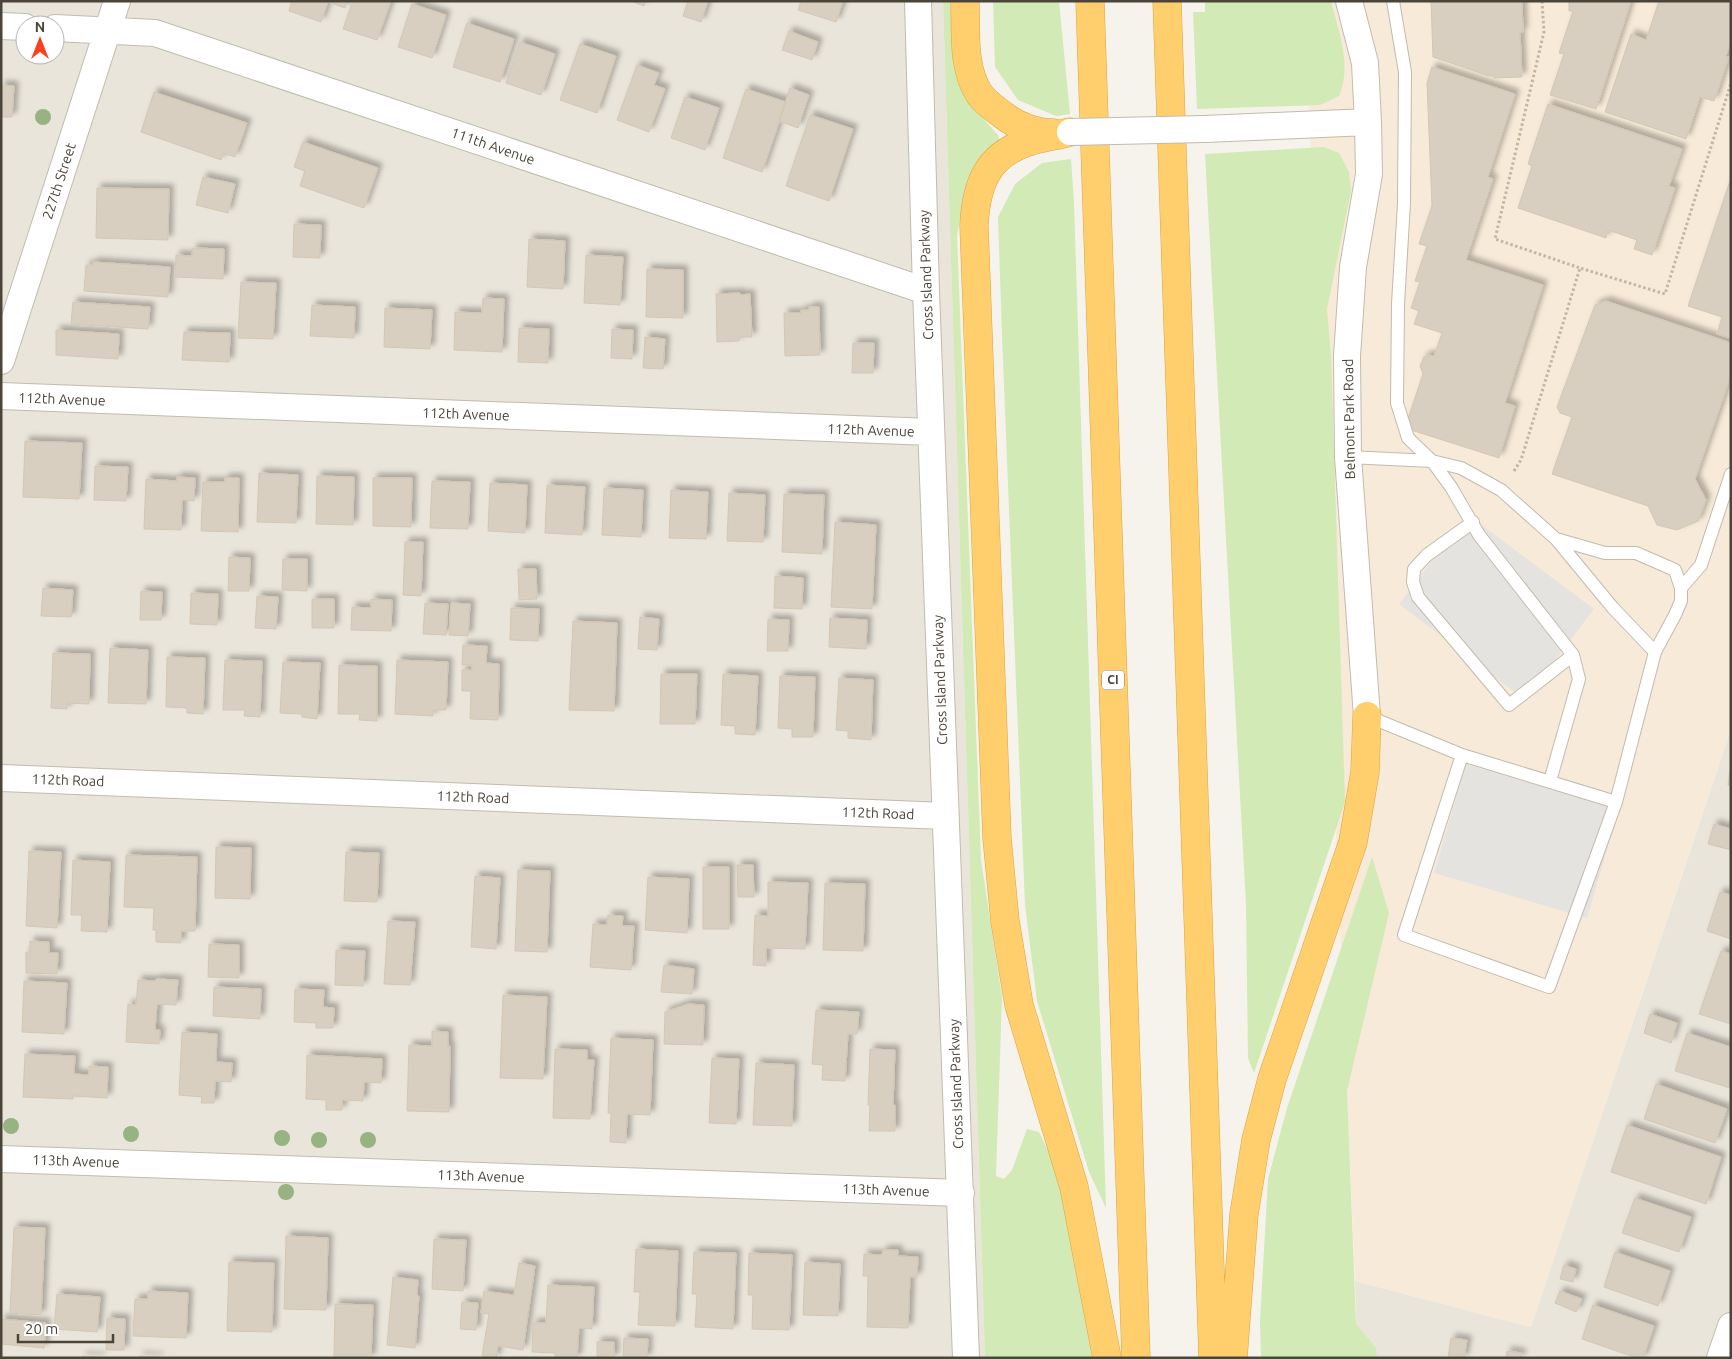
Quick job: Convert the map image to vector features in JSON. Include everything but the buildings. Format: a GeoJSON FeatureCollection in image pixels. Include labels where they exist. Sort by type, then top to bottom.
{"type":"FeatureCollection","features":[{"type":"Feature","properties":{"kind":"highway"},"geometry":{"type":"LineString","coordinates":[[965,1],[968,64],[973,80],[981,95],[993,107],[1021,126],[1050,134],[1070,132]]}},
{"type":"Feature","properties":{"kind":"highway","name":"CI"},"geometry":{"type":"LineString","coordinates":[[1090,1],[1136,1358]]}},
{"type":"Feature","properties":{"kind":"highway"},"geometry":{"type":"LineString","coordinates":[[1167,1],[1213,1358]]}},
{"type":"Feature","properties":{"kind":"highway"},"geometry":{"type":"LineString","coordinates":[[1070,132],[1026,142],[1001,156],[990,166],[982,180],[976,204],[974,226],[998,838],[1005,921],[1021,1014],[1074,1187],[1107,1358]]}},
{"type":"Feature","properties":{"kind":"highway"},"geometry":{"type":"LineString","coordinates":[[1233,1358],[1244,1214],[1256,1140],[1272,1079],[1352,842],[1365,772],[1367,716]]}},
{"type":"Feature","properties":{"kind":"street","name":"227th Street"},"geometry":{"type":"LineString","coordinates":[[1,361],[117,1]]}},
{"type":"Feature","properties":{"kind":"street","name":"Cross Island Parkway"},"geometry":{"type":"LineString","coordinates":[[918,1],[926,291],[966,1358]]}},
{"type":"Feature","properties":{"kind":"street","name":"Belmont Park Road"},"geometry":{"type":"LineString","coordinates":[[1349,1],[1364,63],[1368,122],[1369,174],[1353,267],[1347,356],[1348,457],[1367,716]]}},
{"type":"Feature","properties":{"kind":"street"},"geometry":{"type":"LineString","coordinates":[[1,26],[15,26]]}},
{"type":"Feature","properties":{"kind":"street","name":"111th Avenue"},"geometry":{"type":"LineString","coordinates":[[65,28],[155,33],[926,291]]}},
{"type":"Feature","properties":{"kind":"street"},"geometry":{"type":"LineString","coordinates":[[1070,132],[1368,122]]}},
{"type":"Feature","properties":{"kind":"street","name":"112th Avenue"},"geometry":{"type":"LineString","coordinates":[[1,396],[931,432]]}},
{"type":"Feature","properties":{"kind":"street","name":"112th Road"},"geometry":{"type":"LineString","coordinates":[[1,778],[945,816]]}},
{"type":"Feature","properties":{"kind":"street","name":"113th Avenue"},"geometry":{"type":"LineString","coordinates":[[1,1159],[961,1193]]}},
{"type":"Feature","properties":{"kind":"street"},"geometry":{"type":"LineString","coordinates":[[1720,1358],[1731,1326]]}},
{"type":"Feature","properties":{"kind":"lane"},"geometry":{"type":"LineString","coordinates":[[1393,1],[1405,72],[1404,203],[1398,304],[1397,404],[1408,438],[1432,461],[1451,487],[1479,534],[1573,655],[1579,679],[1550,781]]}},
{"type":"Feature","properties":{"kind":"lane"},"geometry":{"type":"LineString","coordinates":[[1348,457],[1432,461],[1462,468],[1501,490],[1556,539],[1613,608],[1655,652]]}},
{"type":"Feature","properties":{"kind":"lane"},"geometry":{"type":"LineString","coordinates":[[1681,588],[1701,565],[1731,474]]}},
{"type":"Feature","properties":{"kind":"lane"},"geometry":{"type":"LineString","coordinates":[[1473,522],[1427,556],[1414,569],[1413,582],[1418,597],[1509,705],[1573,655]]}},
{"type":"Feature","properties":{"kind":"lane"},"geometry":{"type":"LineString","coordinates":[[1462,755],[1404,934],[1549,988],[1616,802],[1655,652],[1675,615],[1680,601],[1681,588],[1674,570],[1662,563],[1636,553],[1605,553],[1556,539]]}},
{"type":"Feature","properties":{"kind":"lane"},"geometry":{"type":"LineString","coordinates":[[1367,716],[1462,755],[1616,802]]}},
{"type":"Feature","properties":{"kind":"path"},"geometry":{"type":"LineString","coordinates":[[1542,1],[1544,32],[1495,239],[1665,294],[1731,83]]}},
{"type":"Feature","properties":{"kind":"path"},"geometry":{"type":"LineString","coordinates":[[1501,490],[1521,460],[1580,268]]}},
{"type":"Feature","properties":{"kind":"shaded area"},"geometry":{"type":"Polygon","coordinates":[[[1,1],[943,1],[985,1358],[1,1358],[1,1]]]}},
{"type":"Feature","properties":{"kind":"shaded area"},"geometry":{"type":"Polygon","coordinates":[[[1305,1],[1731,1],[1731,729],[1531,1327],[1355,1281],[1335,813],[1305,1]]]}},
{"type":"Feature","properties":{"kind":"shaded area"},"geometry":{"type":"Polygon","coordinates":[[[1467,514],[1594,609],[1525,700],[1399,604],[1467,514]]]}},
{"type":"Feature","properties":{"kind":"shaded area"},"geometry":{"type":"Polygon","coordinates":[[[1731,729],[1731,1358],[1357,1358],[1355,1281],[1531,1327],[1731,729]]]}},
{"type":"Feature","properties":{"kind":"shaded area"},"geometry":{"type":"Polygon","coordinates":[[[1466,764],[1619,809],[1587,918],[1434,873],[1466,764]]]}},
{"type":"Feature","properties":{"kind":"green space"},"geometry":{"type":"Polygon","coordinates":[[[943,1],[952,1],[953,48],[970,104],[998,135],[999,140],[968,180],[957,235],[981,860],[1002,997],[996,1176],[1004,1179],[1012,1170],[1027,1129],[1039,1132],[1066,1188],[1091,1340],[1092,1358],[985,1358],[943,1]]]}},
{"type":"Feature","properties":{"kind":"green space"},"geometry":{"type":"Polygon","coordinates":[[[993,1],[1059,1],[1070,114],[1056,116],[1018,100],[995,67],[993,1]]]}},
{"type":"Feature","properties":{"kind":"green space"},"geometry":{"type":"Polygon","coordinates":[[[1205,1],[1331,1],[1343,49],[1343,85],[1339,96],[1320,105],[1197,109],[1193,12],[1205,12],[1205,1]]]}},
{"type":"Feature","properties":{"kind":"green space"},"geometry":{"type":"Polygon","coordinates":[[[1324,147],[1339,153],[1349,172],[1351,191],[1327,309],[1331,356],[1345,802],[1254,1073],[1248,1058],[1246,905],[1205,154],[1324,147]]]}},
{"type":"Feature","properties":{"kind":"green space"},"geometry":{"type":"Polygon","coordinates":[[[1071,159],[1074,203],[1106,1208],[1089,1172],[1037,1001],[1025,905],[998,217],[1015,184],[1042,163],[1071,159]]]}},
{"type":"Feature","properties":{"kind":"green space"},"geometry":{"type":"Polygon","coordinates":[[[1372,857],[1389,913],[1347,1091],[1356,1324],[1376,1348],[1377,1358],[1261,1358],[1260,1321],[1268,1179],[1287,1108],[1372,857]]]}}]}
